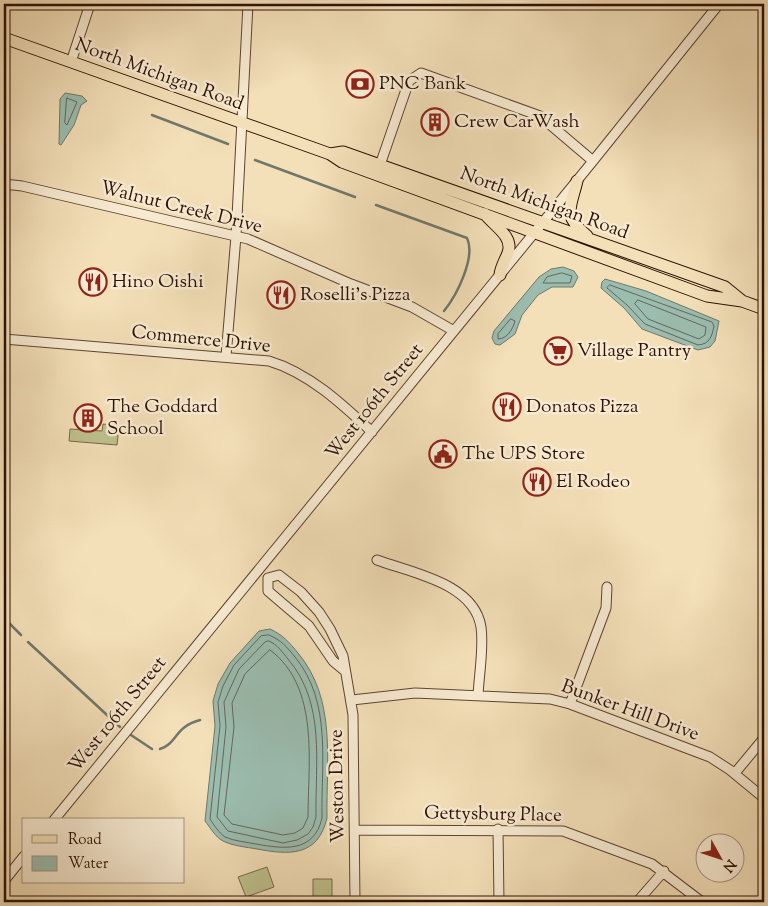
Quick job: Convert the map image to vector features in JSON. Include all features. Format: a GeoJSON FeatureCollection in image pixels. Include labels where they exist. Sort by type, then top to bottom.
{"type":"FeatureCollection","features":[{"type":"Feature","properties":{"kind":"main road","name":"North Michigan Road"},"geometry":{"type":"LineString","coordinates":[[4,38],[330,154],[342,162],[707,296],[742,301],[764,309]]}},
{"type":"Feature","properties":{"kind":"main road","name":"North Michigan Road"},"geometry":{"type":"LineString","coordinates":[[330,154],[343,152],[543,222],[725,288],[742,301]]}},
{"type":"Feature","properties":{"kind":"main road"},"geometry":{"type":"LineString","coordinates":[[577,181],[568,209],[569,214],[573,223],[592,240]]}},
{"type":"Feature","properties":{"kind":"main road"},"geometry":{"type":"LineString","coordinates":[[485,214],[493,226],[504,233],[508,240],[508,252],[502,262],[500,275]]}},
{"type":"Feature","properties":{"kind":"street"},"geometry":{"type":"LineString","coordinates":[[71,62],[90,4]]}},
{"type":"Feature","properties":{"kind":"street"},"geometry":{"type":"LineString","coordinates":[[226,356],[242,148],[240,122],[248,4]]}},
{"type":"Feature","properties":{"kind":"street","name":"West 106th Street"},"geometry":{"type":"LineString","coordinates":[[56,818],[577,181],[719,4]]}},
{"type":"Feature","properties":{"kind":"street"},"geometry":{"type":"LineString","coordinates":[[380,165],[409,81],[421,73],[540,116],[593,161]]}},
{"type":"Feature","properties":{"kind":"street","name":"Walnut Creek Drive"},"geometry":{"type":"LineString","coordinates":[[4,184],[22,186],[236,236],[412,307],[454,331]]}},
{"type":"Feature","properties":{"kind":"street","name":"Commerce Drive"},"geometry":{"type":"LineString","coordinates":[[4,339],[269,361],[296,372],[316,384],[372,432]]}},
{"type":"Feature","properties":{"kind":"street"},"geometry":{"type":"LineString","coordinates":[[377,560],[449,586],[471,603],[478,615],[481,632],[478,696]]}},
{"type":"Feature","properties":{"kind":"street","name":"Weston Drive"},"geometry":{"type":"LineString","coordinates":[[258,570],[268,578]]}},
{"type":"Feature","properties":{"kind":"street","name":"Weston Drive"},"geometry":{"type":"LineString","coordinates":[[268,578],[279,575],[301,592],[320,612],[338,643],[343,656],[352,700],[354,902]]}},
{"type":"Feature","properties":{"kind":"street","name":"Weston Drive"},"geometry":{"type":"LineString","coordinates":[[268,578],[268,591],[309,626],[333,661],[345,671]]}},
{"type":"Feature","properties":{"kind":"street"},"geometry":{"type":"LineString","coordinates":[[570,704],[604,615],[606,587]]}},
{"type":"Feature","properties":{"kind":"street","name":"Bunker Hill Drive"},"geometry":{"type":"LineString","coordinates":[[352,700],[403,693],[544,699],[570,704],[710,757],[735,774],[764,798]]}},
{"type":"Feature","properties":{"kind":"street"},"geometry":{"type":"LineString","coordinates":[[735,774],[764,738]]}},
{"type":"Feature","properties":{"kind":"street"},"geometry":{"type":"LineString","coordinates":[[498,829],[499,902]]}},
{"type":"Feature","properties":{"kind":"street","name":"Gettysburg Place"},"geometry":{"type":"LineString","coordinates":[[354,830],[498,829],[562,831],[635,856],[664,871],[702,902]]}},
{"type":"Feature","properties":{"kind":"street"},"geometry":{"type":"LineString","coordinates":[[4,880],[22,858]]}},
{"type":"Feature","properties":{"kind":"street"},"geometry":{"type":"LineString","coordinates":[[637,902],[664,871]]}},
{"type":"Feature","properties":{"kind":"green space"},"geometry":{"type":"Polygon","coordinates":[[[103,424],[119,426],[117,445],[69,441],[70,429],[102,431],[103,424]]]}},
{"type":"Feature","properties":{"kind":"green space"},"geometry":{"type":"Polygon","coordinates":[[[267,867],[274,887],[246,897],[238,877],[267,867]]]}},
{"type":"Feature","properties":{"kind":"green space"},"geometry":{"type":"Polygon","coordinates":[[[313,879],[332,879],[332,902],[313,902],[313,879]]]}},
{"type":"Feature","properties":{"kind":"water"},"geometry":{"type":"Polygon","coordinates":[[[65,93],[82,96],[87,101],[81,105],[74,125],[61,145],[59,144],[60,99],[65,93]]]}},
{"type":"Feature","properties":{"kind":"water"},"geometry":{"type":"Polygon","coordinates":[[[563,267],[574,271],[578,277],[573,287],[552,287],[538,295],[522,315],[515,334],[500,345],[495,344],[492,338],[494,331],[539,277],[551,269],[563,267]]]}},
{"type":"Feature","properties":{"kind":"water"},"geometry":{"type":"Polygon","coordinates":[[[605,279],[646,291],[719,321],[715,341],[710,347],[698,350],[642,329],[624,308],[601,288],[602,282],[605,279]]]}},
{"type":"Feature","properties":{"kind":"water"},"geometry":{"type":"Polygon","coordinates":[[[270,629],[289,642],[310,671],[319,691],[327,732],[327,818],[323,831],[317,840],[309,847],[291,852],[269,851],[227,843],[213,832],[205,821],[215,726],[213,701],[218,684],[230,663],[259,631],[270,629]]]}},
{"type":"Feature","properties":{"kind":"waterway"},"geometry":{"type":"LineString","coordinates":[[152,115],[228,144]]}},
{"type":"Feature","properties":{"kind":"waterway"},"geometry":{"type":"LineString","coordinates":[[255,160],[355,197]]}},
{"type":"Feature","properties":{"kind":"waterway"},"geometry":{"type":"LineString","coordinates":[[376,205],[467,238],[469,255],[464,276],[444,311]]}},
{"type":"Feature","properties":{"kind":"waterway"},"geometry":{"type":"LineString","coordinates":[[4,618],[21,635]]}},
{"type":"Feature","properties":{"kind":"waterway"},"geometry":{"type":"LineString","coordinates":[[28,642],[120,727]]}},
{"type":"Feature","properties":{"kind":"waterway"},"geometry":{"type":"LineString","coordinates":[[160,749],[170,743],[185,727],[200,720]]}},
{"type":"Feature","properties":{"kind":"waterway"},"geometry":{"type":"LineString","coordinates":[[131,735],[152,749]]}},
{"type":"Feature","properties":{"kind":"place","name":"PNC Bank"},"geometry":{"type":"Point","coordinates":[360,84]}},
{"type":"Feature","properties":{"kind":"place","name":"Crew CarWash"},"geometry":{"type":"Point","coordinates":[435,122]}},
{"type":"Feature","properties":{"kind":"place","name":"Hino Oishi"},"geometry":{"type":"Point","coordinates":[93,282]}},
{"type":"Feature","properties":{"kind":"place","name":"Roselli's Pizza"},"geometry":{"type":"Point","coordinates":[281,295]}},
{"type":"Feature","properties":{"kind":"place","name":"Village Pantry"},"geometry":{"type":"Point","coordinates":[558,351]}},
{"type":"Feature","properties":{"kind":"place","name":"Donatos Pizza"},"geometry":{"type":"Point","coordinates":[507,407]}},
{"type":"Feature","properties":{"kind":"place","name":"The Goddard School"},"geometry":{"type":"Point","coordinates":[88,418]}},
{"type":"Feature","properties":{"kind":"place","name":"The UPS Store"},"geometry":{"type":"Point","coordinates":[443,454]}},
{"type":"Feature","properties":{"kind":"place","name":"El Rodeo"},"geometry":{"type":"Point","coordinates":[537,482]}}]}
